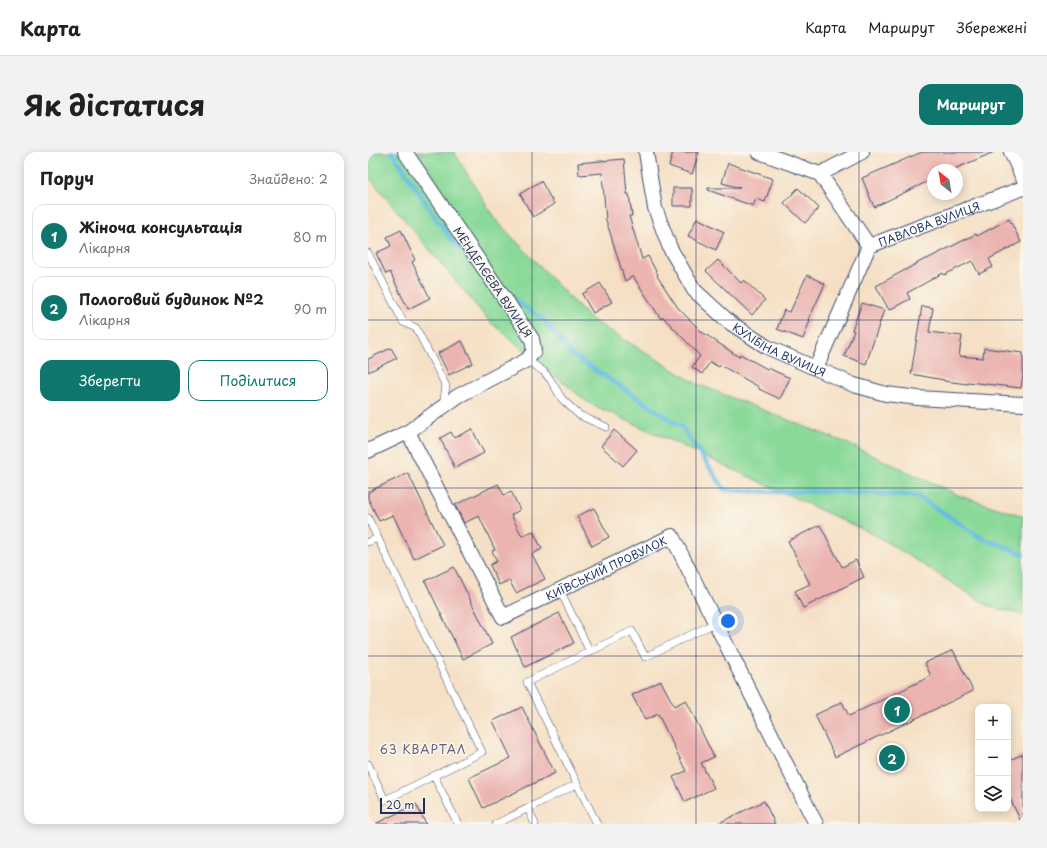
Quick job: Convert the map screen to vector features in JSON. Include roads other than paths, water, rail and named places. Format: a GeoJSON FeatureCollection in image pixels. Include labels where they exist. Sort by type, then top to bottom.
{"type":"FeatureCollection","features":[{"type":"Feature","properties":{"kind":"street","name":"МЕНДЕЛЄЄВА ВУЛИЦЯ"},"geometry":{"type":"LineString","coordinates":[[405,152],[532,339],[534,351],[527,360]]}},
{"type":"Feature","properties":{"kind":"street","name":"КУЛІБІНА ВУЛИЦЯ"},"geometry":{"type":"LineString","coordinates":[[646,152],[655,208],[670,248],[694,290],[728,322],[767,347],[854,385],[886,394],[918,398],[1023,404]]}},
{"type":"Feature","properties":{"kind":"street"},"geometry":{"type":"LineString","coordinates":[[759,152],[820,174],[869,246]]}},
{"type":"Feature","properties":{"kind":"street"},"geometry":{"type":"LineString","coordinates":[[820,174],[862,152]]}},
{"type":"Feature","properties":{"kind":"street"},"geometry":{"type":"LineString","coordinates":[[1011,152],[1023,178]]}},
{"type":"Feature","properties":{"kind":"street","name":"ПАВЛОВА ВУЛИЦЯ"},"geometry":{"type":"LineString","coordinates":[[816,368],[869,246],[1023,188]]}},
{"type":"Feature","properties":{"kind":"street"},"geometry":{"type":"LineString","coordinates":[[368,451],[408,432],[458,396],[527,360]]}},
{"type":"Feature","properties":{"kind":"street","name":"КИЇВСЬКИЙ ПРОВУЛОК"},"geometry":{"type":"LineString","coordinates":[[408,432],[503,617],[672,536],[816,824]]}},
{"type":"Feature","properties":{"kind":"lane"},"geometry":{"type":"LineString","coordinates":[[368,253],[403,322],[416,328],[446,386],[442,407]]}},
{"type":"Feature","properties":{"kind":"lane"},"geometry":{"type":"LineString","coordinates":[[527,360],[544,372],[562,399],[579,415],[606,427]]}},
{"type":"Feature","properties":{"kind":"lane"},"geometry":{"type":"LineString","coordinates":[[368,518],[482,752],[385,800],[368,764]]}},
{"type":"Feature","properties":{"kind":"lane"},"geometry":{"type":"LineString","coordinates":[[368,542],[378,538]]}},
{"type":"Feature","properties":{"kind":"lane"},"geometry":{"type":"LineString","coordinates":[[560,590],[590,652]]}},
{"type":"Feature","properties":{"kind":"lane"},"geometry":{"type":"LineString","coordinates":[[597,824],[527,682],[632,631],[644,657],[715,623]]}},
{"type":"Feature","properties":{"kind":"lane"},"geometry":{"type":"LineString","coordinates":[[434,776],[458,824]]}},
{"type":"Feature","properties":{"kind":"lane"},"geometry":{"type":"LineString","coordinates":[[496,824],[577,784]]}},
{"type":"Feature","properties":{"kind":"lane"},"geometry":{"type":"LineString","coordinates":[[528,808],[535,824]]}},
{"type":"Feature","properties":{"kind":"waterway"},"geometry":{"type":"LineString","coordinates":[[392,152],[452,240],[471,260]]}},
{"type":"Feature","properties":{"kind":"waterway"},"geometry":{"type":"LineString","coordinates":[[508,295],[544,320],[571,354],[682,427],[725,490],[774,492],[825,491],[918,496],[980,537],[1023,554]]}},
{"type":"Feature","properties":{"kind":"place","name":"Жіноча консультація"},"geometry":{"type":"Point","coordinates":[897,710]}},
{"type":"Feature","properties":{"kind":"place","name":"Пологовий будинок №2"},"geometry":{"type":"Point","coordinates":[892,758]}},
{"type":"Feature","properties":{"kind":"district","name":"63 КВАРТАЛ"},"geometry":{"type":"Point","coordinates":[423,749]}}]}
